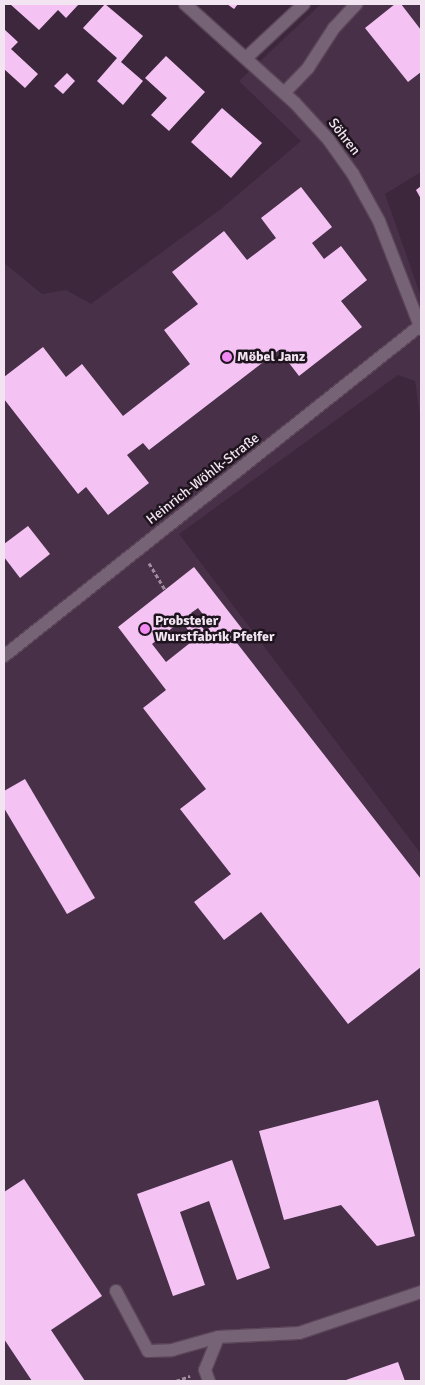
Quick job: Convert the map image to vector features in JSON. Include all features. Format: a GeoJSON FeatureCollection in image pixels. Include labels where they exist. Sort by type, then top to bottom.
{"type":"FeatureCollection","features":[{"type":"Feature","properties":{"kind":"street","name":"Söhren"},"geometry":{"type":"LineString","coordinates":[[185,4],[284,92],[328,139],[353,174],[379,221],[421,327]]}},
{"type":"Feature","properties":{"kind":"street"},"geometry":{"type":"LineString","coordinates":[[246,58],[304,4]]}},
{"type":"Feature","properties":{"kind":"street"},"geometry":{"type":"LineString","coordinates":[[284,92],[308,68],[334,28],[356,4]]}},
{"type":"Feature","properties":{"kind":"street","name":"Heinrich-Wöhlk-Straße"},"geometry":{"type":"LineString","coordinates":[[4,656],[421,327]]}},
{"type":"Feature","properties":{"kind":"street"},"geometry":{"type":"LineString","coordinates":[[116,1291],[148,1351],[172,1350],[218,1337],[299,1333],[421,1292]]}},
{"type":"Feature","properties":{"kind":"street"},"geometry":{"type":"LineString","coordinates":[[209,1381],[205,1370],[218,1337]]}},
{"type":"Feature","properties":{"kind":"path"},"geometry":{"type":"LineString","coordinates":[[139,549],[165,590]]}},
{"type":"Feature","properties":{"kind":"shaded area"},"geometry":{"type":"Polygon","coordinates":[[[321,4],[421,4],[421,172],[385,194],[421,297],[421,422],[415,381],[398,375],[179,534],[421,854],[421,1381],[4,1381],[4,263],[42,294],[66,290],[91,304],[221,209],[301,141],[239,81],[321,4]]]}},
{"type":"Feature","properties":{"kind":"building"},"geometry":{"type":"Polygon","coordinates":[[[10,4],[79,4],[66,18],[58,10],[39,30],[10,4]]]}},
{"type":"Feature","properties":{"kind":"building"},"geometry":{"type":"Polygon","coordinates":[[[105,4],[143,36],[121,62],[143,81],[123,105],[97,81],[117,58],[83,28],[105,4]]]}},
{"type":"Feature","properties":{"kind":"building"},"geometry":{"type":"Polygon","coordinates":[[[227,4],[238,4],[234,9],[227,4]]]}},
{"type":"Feature","properties":{"kind":"building"},"geometry":{"type":"Polygon","coordinates":[[[395,4],[401,4],[421,30],[421,72],[408,82],[365,28],[395,4]]]}},
{"type":"Feature","properties":{"kind":"building"},"geometry":{"type":"Polygon","coordinates":[[[4,29],[18,42],[11,49],[38,74],[25,88],[4,69],[4,29]]]}},
{"type":"Feature","properties":{"kind":"building"},"geometry":{"type":"Polygon","coordinates":[[[166,56],[205,92],[169,131],[151,115],[167,98],[145,78],[166,56]]]}},
{"type":"Feature","properties":{"kind":"building"},"geometry":{"type":"Polygon","coordinates":[[[67,73],[75,81],[63,94],[54,86],[67,73]]]}},
{"type":"Feature","properties":{"kind":"building"},"geometry":{"type":"Polygon","coordinates":[[[222,108],[262,143],[231,178],[191,142],[222,108]]]}},
{"type":"Feature","properties":{"kind":"building"},"geometry":{"type":"Polygon","coordinates":[[[421,186],[421,199],[416,190],[421,186]]]}},
{"type":"Feature","properties":{"kind":"building","name":"Möbel Janz"},"geometry":{"type":"Polygon","coordinates":[[[301,187],[332,227],[312,243],[324,259],[341,246],[367,280],[341,301],[362,327],[299,376],[279,350],[149,450],[143,443],[127,455],[149,483],[108,515],[86,487],[78,494],[4,399],[4,377],[43,347],[66,377],[82,364],[123,416],[190,364],[164,330],[198,304],[172,272],[224,231],[247,260],[276,238],[261,218],[301,187]]]}},
{"type":"Feature","properties":{"kind":"building"},"geometry":{"type":"Polygon","coordinates":[[[28,526],[50,554],[20,578],[4,557],[4,544],[28,526]]]}},
{"type":"Feature","properties":{"kind":"building"},"geometry":{"type":"Polygon","coordinates":[[[194,567],[243,630],[233,638],[421,879],[421,967],[348,1024],[261,912],[224,940],[194,902],[231,874],[180,809],[206,789],[143,708],[166,690],[118,627],[194,567]],[[198,608],[191,613],[205,631],[212,626],[198,608]],[[181,621],[152,644],[166,662],[195,639],[181,621]]]}},
{"type":"Feature","properties":{"kind":"building"},"geometry":{"type":"Polygon","coordinates":[[[25,779],[95,898],[67,914],[4,808],[4,791],[25,779]]]}},
{"type":"Feature","properties":{"kind":"building"},"geometry":{"type":"Polygon","coordinates":[[[378,1100],[415,1236],[377,1246],[341,1205],[284,1220],[259,1131],[378,1100]]]}},
{"type":"Feature","properties":{"kind":"building"},"geometry":{"type":"Polygon","coordinates":[[[232,1160],[270,1268],[237,1280],[209,1201],[180,1212],[205,1285],[173,1296],[137,1194],[232,1160]]]}},
{"type":"Feature","properties":{"kind":"building"},"geometry":{"type":"Polygon","coordinates":[[[24,1179],[102,1296],[51,1330],[85,1381],[32,1381],[4,1339],[4,1192],[24,1179]]]}},
{"type":"Feature","properties":{"kind":"building"},"geometry":{"type":"Polygon","coordinates":[[[398,1362],[405,1381],[343,1381],[398,1362]]]}},
{"type":"Feature","properties":{"kind":"place","name":"Möbel Janz"},"geometry":{"type":"Point","coordinates":[227,357]}},
{"type":"Feature","properties":{"kind":"place","name":"Probsteier Wurstfabrik Pfeifer"},"geometry":{"type":"Point","coordinates":[145,629]}}]}
